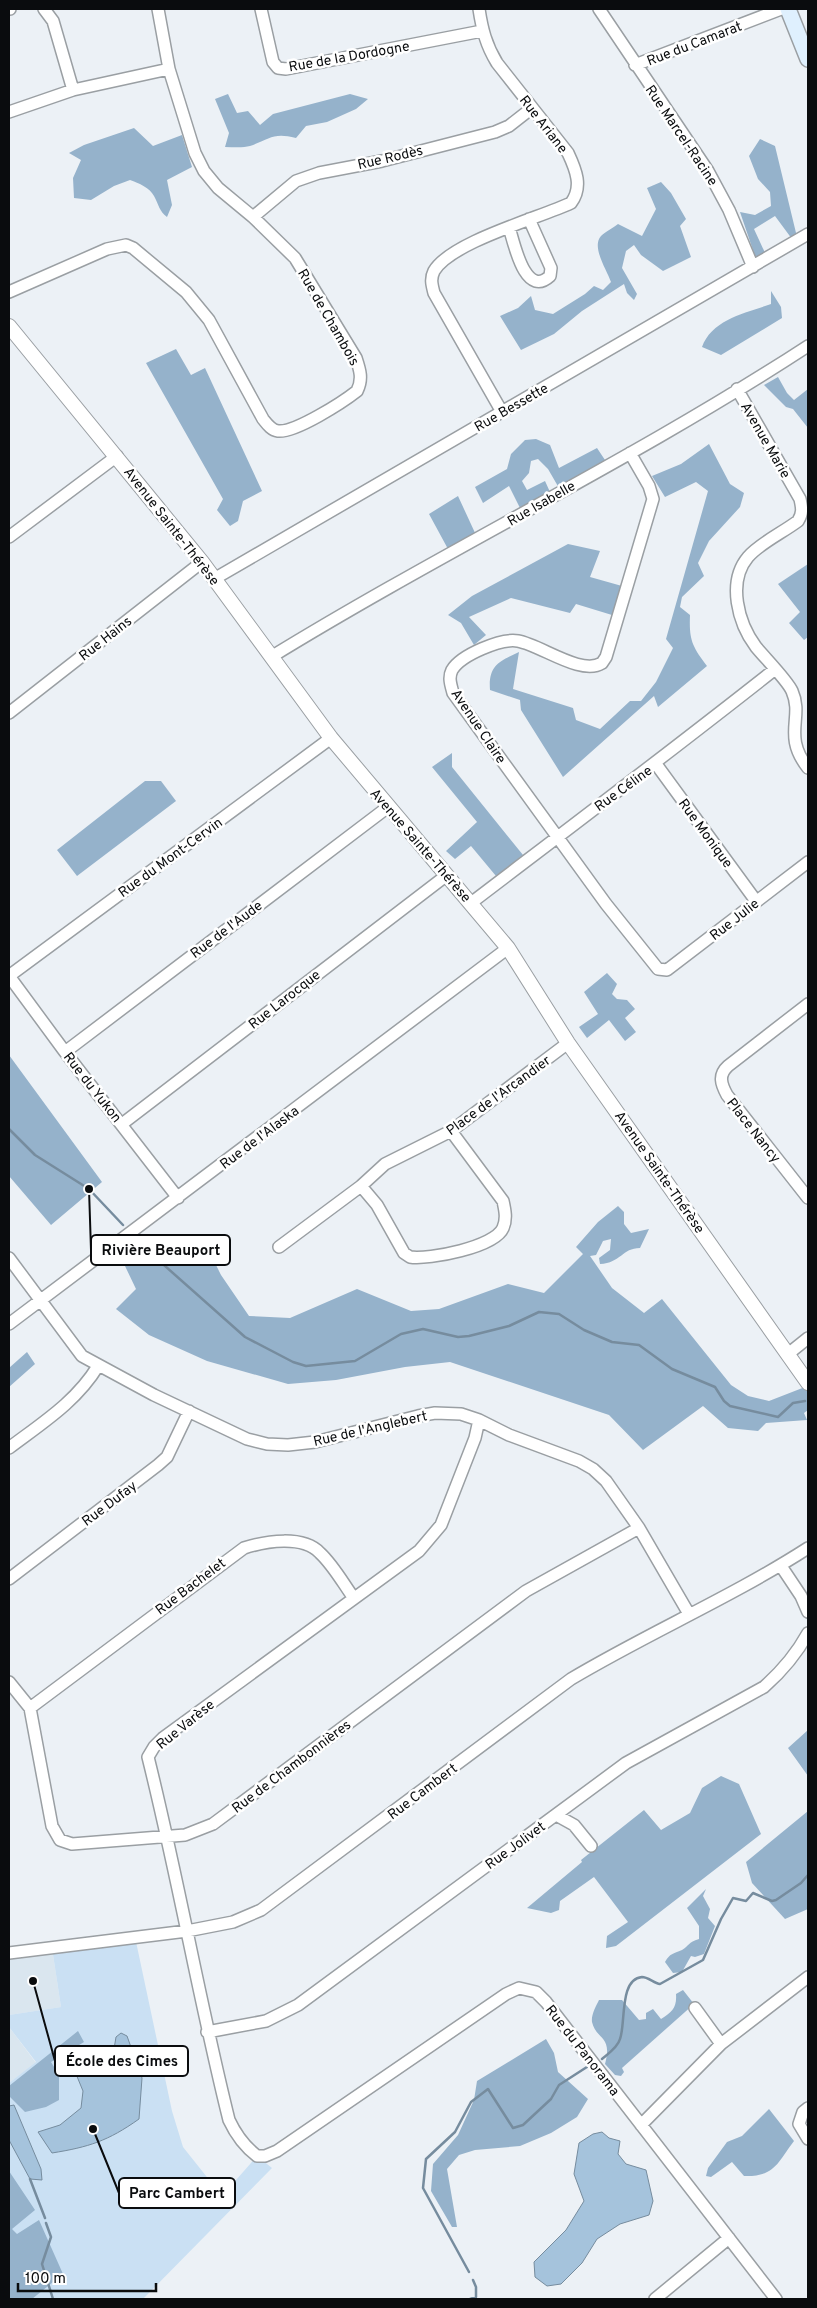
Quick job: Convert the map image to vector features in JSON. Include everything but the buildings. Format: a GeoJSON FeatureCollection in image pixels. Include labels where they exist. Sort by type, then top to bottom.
{"type":"FeatureCollection","features":[{"type":"Feature","properties":{"kind":"main road"},"geometry":{"type":"LineString","coordinates":[[788,9],[808,59]]}},
{"type":"Feature","properties":{"kind":"street"},"geometry":{"type":"LineString","coordinates":[[44,9],[54,21],[73,90]]}},
{"type":"Feature","properties":{"kind":"street","name":"Rue de Chambois"},"geometry":{"type":"LineString","coordinates":[[9,292],[107,249],[126,245],[134,248],[186,292],[209,320],[263,419],[270,428],[278,431],[294,428],[358,391],[361,384],[361,373],[356,358],[295,258],[254,217],[218,188],[204,171],[195,153],[169,69],[158,9]]}},
{"type":"Feature","properties":{"kind":"street","name":"Rue de la Dordogne"},"geometry":{"type":"LineString","coordinates":[[261,9],[273,62],[278,68],[286,69],[482,31]]}},
{"type":"Feature","properties":{"kind":"street","name":"Rue Ariane"},"geometry":{"type":"LineString","coordinates":[[479,9],[482,31],[488,48],[497,63],[568,153],[576,171],[578,184],[576,195],[571,203],[493,233],[445,259],[434,272],[431,280],[434,293],[502,412]]}},
{"type":"Feature","properties":{"kind":"street","name":"Rue Marcel-Racine"},"geometry":{"type":"LineString","coordinates":[[598,9],[708,171],[729,210],[753,267]]}},
{"type":"Feature","properties":{"kind":"street","name":"Rue du Camarat"},"geometry":{"type":"LineString","coordinates":[[635,66],[781,9]]}},
{"type":"Feature","properties":{"kind":"street"},"geometry":{"type":"LineString","coordinates":[[9,112],[73,90],[169,69]]}},
{"type":"Feature","properties":{"kind":"street","name":"Rue Rodès"},"geometry":{"type":"LineString","coordinates":[[254,217],[296,181],[319,173],[382,161],[495,132],[509,126],[532,108]]}},
{"type":"Feature","properties":{"kind":"street"},"geometry":{"type":"LineString","coordinates":[[509,227],[517,257],[530,278],[536,282],[544,282],[550,276],[551,268],[529,219]]}},
{"type":"Feature","properties":{"kind":"street","name":"Rue Bessette"},"geometry":{"type":"LineString","coordinates":[[214,579],[808,234]]}},
{"type":"Feature","properties":{"kind":"street","name":"Avenue Sainte-Thérèse"},"geometry":{"type":"LineString","coordinates":[[9,326],[202,562],[331,738],[508,948],[568,1043],[808,1383]]}},
{"type":"Feature","properties":{"kind":"street","name":"Rue Isabelle"},"geometry":{"type":"LineString","coordinates":[[271,657],[630,453],[808,346]]}},
{"type":"Feature","properties":{"kind":"street","name":"Avenue Marie"},"geometry":{"type":"LineString","coordinates":[[737,389],[800,499],[802,508],[802,515],[798,522],[748,556],[737,580],[739,612],[745,628],[753,643],[793,692],[795,705],[794,740],[798,753],[808,768]]}},
{"type":"Feature","properties":{"kind":"street","name":"Avenue Claire"},"geometry":{"type":"LineString","coordinates":[[630,453],[649,486],[653,499],[614,630],[602,663],[589,667],[518,641],[509,641],[490,646],[467,657],[452,671],[450,680],[453,693],[556,836],[658,969]]}},
{"type":"Feature","properties":{"kind":"street"},"geometry":{"type":"LineString","coordinates":[[9,537],[117,456]]}},
{"type":"Feature","properties":{"kind":"street","name":"Rue Hains"},"geometry":{"type":"LineString","coordinates":[[9,713],[202,562]]}},
{"type":"Feature","properties":{"kind":"street","name":"Rue Céline"},"geometry":{"type":"LineString","coordinates":[[471,903],[556,836],[656,764],[774,670]]}},
{"type":"Feature","properties":{"kind":"street","name":"Rue du Mont-Cervin"},"geometry":{"type":"LineString","coordinates":[[10,976],[331,738]]}},
{"type":"Feature","properties":{"kind":"street","name":"Rue Monique"},"geometry":{"type":"LineString","coordinates":[[656,764],[756,901]]}},
{"type":"Feature","properties":{"kind":"street","name":"Rue de l'Aude"},"geometry":{"type":"LineString","coordinates":[[65,1052],[388,807]]}},
{"type":"Feature","properties":{"kind":"street","name":"Rue Julie"},"geometry":{"type":"LineString","coordinates":[[658,969],[667,970],[808,862]]}},
{"type":"Feature","properties":{"kind":"street","name":"Rue Larocque"},"geometry":{"type":"LineString","coordinates":[[122,1124],[446,874]]}},
{"type":"Feature","properties":{"kind":"street","name":"Rue de l'Alaska"},"geometry":{"type":"LineString","coordinates":[[9,1324],[508,948]]}},
{"type":"Feature","properties":{"kind":"street","name":"Rue du Yukon"},"geometry":{"type":"LineString","coordinates":[[10,976],[65,1052],[178,1198]]}},
{"type":"Feature","properties":{"kind":"street","name":"Place Nancy"},"geometry":{"type":"LineString","coordinates":[[808,1006],[728,1066],[722,1071],[720,1078],[727,1095],[808,1198]]}},
{"type":"Feature","properties":{"kind":"street","name":"Place de l'Arcandier"},"geometry":{"type":"LineString","coordinates":[[279,1247],[361,1186],[386,1164],[451,1132],[568,1043]]}},
{"type":"Feature","properties":{"kind":"street"},"geometry":{"type":"LineString","coordinates":[[361,1186],[377,1205],[404,1253],[410,1258],[449,1253],[480,1244],[495,1237],[503,1229],[505,1220],[503,1201],[451,1132]]}},
{"type":"Feature","properties":{"kind":"street","name":"Rue de l'Anglebert"},"geometry":{"type":"LineString","coordinates":[[9,1258],[82,1356],[98,1366],[248,1439],[268,1444],[315,1442],[436,1413],[461,1414],[480,1420],[509,1435],[579,1461],[593,1469],[606,1481],[639,1528],[688,1614]]}},
{"type":"Feature","properties":{"kind":"street"},"geometry":{"type":"LineString","coordinates":[[788,1354],[808,1338]]}},
{"type":"Feature","properties":{"kind":"street"},"geometry":{"type":"LineString","coordinates":[[9,1448],[73,1399],[86,1386],[98,1366]]}},
{"type":"Feature","properties":{"kind":"street","name":"Rue Dufay"},"geometry":{"type":"LineString","coordinates":[[9,1579],[167,1457],[189,1411]]}},
{"type":"Feature","properties":{"kind":"street","name":"Rue Varèse"},"geometry":{"type":"LineString","coordinates":[[257,2156],[245,2146],[235,2133],[229,2120],[148,1757],[154,1747],[353,1597],[419,1550],[433,1537],[441,1525],[480,1420]]}},
{"type":"Feature","properties":{"kind":"street","name":"Rue de Chambonnières"},"geometry":{"type":"LineString","coordinates":[[9,1682],[30,1708],[52,1826],[60,1840],[72,1844],[197,1832],[213,1824],[526,1590],[639,1528]]}},
{"type":"Feature","properties":{"kind":"street","name":"Rue Bachelet"},"geometry":{"type":"LineString","coordinates":[[30,1708],[244,1548],[257,1544],[289,1542],[310,1546],[320,1553],[353,1597]]}},
{"type":"Feature","properties":{"kind":"street","name":"Rue Cambert"},"geometry":{"type":"LineString","coordinates":[[9,1953],[187,1930],[233,1922],[261,1910],[571,1679],[614,1653],[781,1566],[808,1548]]}},
{"type":"Feature","properties":{"kind":"street"},"geometry":{"type":"LineString","coordinates":[[781,1566],[801,1596],[808,1612]]}},
{"type":"Feature","properties":{"kind":"street","name":"Rue Jolivet"},"geometry":{"type":"LineString","coordinates":[[208,2032],[266,2021],[298,2005],[626,1763],[764,1687],[802,1645],[808,1633]]}},
{"type":"Feature","properties":{"kind":"street"},"geometry":{"type":"LineString","coordinates":[[556,1815],[574,1825],[591,1846]]}},
{"type":"Feature","properties":{"kind":"street"},"geometry":{"type":"LineString","coordinates":[[641,2125],[721,2044],[808,1976]]}},
{"type":"Feature","properties":{"kind":"street","name":"Rue du Panorama"},"geometry":{"type":"LineString","coordinates":[[257,2156],[265,2156],[277,2151],[417,2054],[519,1988],[536,1992],[546,2002],[776,2299]]}},
{"type":"Feature","properties":{"kind":"street"},"geometry":{"type":"LineString","coordinates":[[695,2008],[721,2044]]}},
{"type":"Feature","properties":{"kind":"street"},"geometry":{"type":"LineString","coordinates":[[808,2108],[803,2112],[799,2124],[808,2139]]}},
{"type":"Feature","properties":{"kind":"street"},"geometry":{"type":"LineString","coordinates":[[655,2299],[729,2238]]}},
{"type":"Feature","properties":{"kind":"shaded area"},"geometry":{"type":"Polygon","coordinates":[[[228,94],[237,113],[248,111],[260,125],[273,114],[350,94],[368,99],[356,109],[327,122],[306,126],[296,138],[277,136],[247,147],[225,147],[229,133],[215,99],[228,94]]]}},
{"type":"Feature","properties":{"kind":"shaded area"},"geometry":{"type":"Polygon","coordinates":[[[134,128],[153,146],[182,135],[192,167],[167,180],[172,205],[167,217],[150,191],[130,180],[114,186],[91,200],[74,198],[73,178],[81,160],[69,153],[84,145],[134,128]]]}},
{"type":"Feature","properties":{"kind":"shaded area"},"geometry":{"type":"Polygon","coordinates":[[[760,139],[775,146],[797,237],[792,239],[775,216],[754,229],[766,255],[756,259],[740,212],[755,215],[771,206],[770,192],[758,179],[749,156],[760,139]]]}},
{"type":"Feature","properties":{"kind":"shaded area"},"geometry":{"type":"Polygon","coordinates":[[[661,182],[671,193],[686,219],[680,226],[691,257],[663,271],[641,255],[634,245],[626,251],[622,268],[637,294],[634,300],[627,293],[624,284],[582,311],[554,334],[521,350],[500,316],[518,308],[531,296],[535,310],[553,314],[585,294],[594,286],[603,290],[611,282],[601,259],[598,241],[603,234],[618,224],[642,236],[656,209],[647,188],[661,182]]]}},
{"type":"Feature","properties":{"kind":"shaded area"},"geometry":{"type":"Polygon","coordinates":[[[771,291],[781,307],[782,318],[721,355],[702,347],[707,337],[722,323],[741,314],[771,304],[771,291]]]}},
{"type":"Feature","properties":{"kind":"shaded area"},"geometry":{"type":"Polygon","coordinates":[[[176,349],[191,375],[205,368],[262,491],[243,501],[238,521],[230,526],[217,510],[223,499],[146,363],[176,349]]]}},
{"type":"Feature","properties":{"kind":"shaded area"},"geometry":{"type":"Polygon","coordinates":[[[778,377],[787,393],[794,400],[808,389],[808,428],[793,409],[786,407],[764,385],[778,377]]]}},
{"type":"Feature","properties":{"kind":"shaded area"},"geometry":{"type":"Polygon","coordinates":[[[536,439],[550,445],[559,468],[597,448],[605,460],[559,488],[548,469],[538,459],[531,461],[529,473],[522,481],[527,490],[545,481],[550,492],[520,508],[509,486],[483,503],[475,487],[507,469],[511,454],[525,440],[536,439]]]}},
{"type":"Feature","properties":{"kind":"shaded area"},"geometry":{"type":"Polygon","coordinates":[[[709,444],[730,484],[744,493],[740,507],[709,541],[698,563],[704,576],[682,597],[680,607],[690,615],[691,637],[698,653],[707,666],[658,707],[654,696],[563,777],[521,710],[520,700],[490,690],[493,669],[501,661],[519,652],[513,689],[573,708],[576,720],[600,729],[630,701],[641,701],[656,682],[673,648],[666,639],[708,491],[696,482],[665,497],[652,476],[681,464],[709,444]]]}},
{"type":"Feature","properties":{"kind":"shaded area"},"geometry":{"type":"Polygon","coordinates":[[[458,496],[476,535],[448,549],[429,514],[458,496]]]}},
{"type":"Feature","properties":{"kind":"shaded area"},"geometry":{"type":"Polygon","coordinates":[[[568,544],[600,551],[590,577],[622,586],[612,615],[576,604],[570,613],[511,598],[469,617],[486,635],[474,645],[461,623],[448,615],[472,596],[568,544]]]}},
{"type":"Feature","properties":{"kind":"shaded area"},"geometry":{"type":"Polygon","coordinates":[[[808,564],[808,637],[804,640],[789,623],[800,612],[778,584],[808,564]]]}},
{"type":"Feature","properties":{"kind":"shaded area"},"geometry":{"type":"Polygon","coordinates":[[[452,753],[452,767],[523,855],[496,876],[471,846],[455,859],[446,851],[477,822],[432,767],[452,753]]]}},
{"type":"Feature","properties":{"kind":"shaded area"},"geometry":{"type":"Polygon","coordinates":[[[145,781],[161,781],[176,801],[77,876],[57,850],[145,781]]]}},
{"type":"Feature","properties":{"kind":"shaded area"},"geometry":{"type":"Polygon","coordinates":[[[607,973],[617,984],[612,994],[617,999],[627,1000],[635,1009],[625,1018],[636,1032],[625,1041],[609,1020],[587,1038],[579,1027],[598,1014],[584,992],[607,973]]]}},
{"type":"Feature","properties":{"kind":"shaded area"},"geometry":{"type":"Polygon","coordinates":[[[9,1055],[102,1182],[51,1225],[9,1176],[9,1055]]]}},
{"type":"Feature","properties":{"kind":"shaded area"},"geometry":{"type":"Polygon","coordinates":[[[618,1206],[624,1212],[624,1224],[631,1233],[649,1229],[640,1248],[629,1250],[613,1261],[600,1264],[599,1258],[610,1250],[611,1239],[603,1241],[596,1255],[590,1256],[612,1288],[644,1313],[662,1299],[731,1385],[748,1396],[769,1401],[805,1387],[808,1392],[808,1410],[804,1413],[807,1420],[766,1423],[758,1431],[728,1428],[703,1406],[643,1450],[609,1415],[450,1362],[405,1367],[336,1380],[288,1384],[207,1361],[149,1335],[116,1309],[136,1289],[125,1266],[150,1250],[167,1262],[203,1239],[221,1275],[249,1316],[290,1318],[357,1289],[411,1311],[439,1309],[508,1284],[544,1293],[583,1254],[576,1247],[598,1222],[618,1206]]]}},
{"type":"Feature","properties":{"kind":"shaded area"},"geometry":{"type":"Polygon","coordinates":[[[27,1352],[35,1364],[9,1387],[9,1368],[27,1352]]]}},
{"type":"Feature","properties":{"kind":"shaded area"},"geometry":{"type":"Polygon","coordinates":[[[808,1730],[808,1776],[788,1748],[808,1730]]]}},
{"type":"Feature","properties":{"kind":"shaded area"},"geometry":{"type":"Polygon","coordinates":[[[721,1776],[739,1784],[761,1834],[616,1946],[606,1948],[607,1936],[628,1922],[594,1877],[560,1901],[559,1910],[551,1913],[527,1908],[582,1862],[581,1860],[644,1810],[661,1830],[690,1813],[702,1788],[721,1776]]]}},
{"type":"Feature","properties":{"kind":"shaded area"},"geometry":{"type":"Polygon","coordinates":[[[808,1811],[808,1909],[785,1919],[752,1883],[746,1862],[808,1811]]]}},
{"type":"Feature","properties":{"kind":"shaded area"},"geometry":{"type":"Polygon","coordinates":[[[706,1889],[703,1896],[710,1909],[708,1918],[715,1926],[704,1954],[695,1957],[691,1956],[682,1972],[673,1973],[665,1962],[668,1957],[699,1939],[699,1926],[687,1908],[706,1889]]]}},
{"type":"Feature","properties":{"kind":"shaded area"},"geometry":{"type":"Polygon","coordinates":[[[135,1937],[172,2111],[183,2147],[222,2196],[257,2156],[272,2168],[143,2299],[9,2299],[9,2083],[36,2062],[9,2027],[9,2015],[61,2007],[52,1948],[135,1937]]]}},
{"type":"Feature","properties":{"kind":"shaded area"},"geometry":{"type":"Polygon","coordinates":[[[52,1948],[61,2007],[9,2015],[9,1955],[52,1948]]]}},
{"type":"Feature","properties":{"kind":"shaded area"},"geometry":{"type":"Polygon","coordinates":[[[683,1990],[694,2004],[622,2068],[624,2072],[621,2076],[615,2075],[605,2064],[607,2048],[592,2022],[599,2000],[622,2000],[639,2020],[646,2019],[646,2013],[653,2009],[661,2019],[673,2009],[676,2003],[676,1994],[683,1990]]]}},
{"type":"Feature","properties":{"kind":"shaded area"},"geometry":{"type":"Polygon","coordinates":[[[9,2027],[36,2063],[9,2083],[9,2027]]]}},
{"type":"Feature","properties":{"kind":"shaded area"},"geometry":{"type":"Polygon","coordinates":[[[78,2031],[84,2042],[51,2062],[59,2075],[59,2100],[46,2107],[25,2112],[9,2096],[9,2086],[78,2031]]]}},
{"type":"Feature","properties":{"kind":"shaded area"},"geometry":{"type":"Polygon","coordinates":[[[121,2033],[127,2036],[142,2078],[139,2119],[118,2133],[98,2142],[52,2153],[38,2132],[60,2125],[81,2108],[83,2091],[76,2074],[77,2064],[84,2060],[94,2063],[108,2059],[114,2049],[116,2037],[121,2033]]]}},
{"type":"Feature","properties":{"kind":"shaded area"},"geometry":{"type":"Polygon","coordinates":[[[546,2039],[554,2053],[558,2072],[588,2099],[577,2117],[551,2133],[520,2146],[475,2150],[459,2155],[447,2169],[457,2227],[452,2227],[431,2191],[433,2164],[458,2135],[474,2100],[477,2081],[546,2039]]]}},
{"type":"Feature","properties":{"kind":"shaded area"},"geometry":{"type":"Polygon","coordinates":[[[14,2105],[41,2169],[42,2180],[30,2179],[9,2140],[9,2106],[14,2105]]]}},
{"type":"Feature","properties":{"kind":"shaded area"},"geometry":{"type":"Polygon","coordinates":[[[769,2109],[794,2141],[775,2167],[763,2174],[744,2176],[732,2162],[711,2177],[706,2176],[708,2168],[727,2142],[742,2136],[769,2109]]]}},
{"type":"Feature","properties":{"kind":"shaded area"},"geometry":{"type":"Polygon","coordinates":[[[602,2132],[609,2138],[620,2141],[618,2154],[626,2164],[646,2170],[653,2201],[649,2215],[620,2224],[597,2239],[582,2263],[561,2284],[547,2286],[535,2277],[534,2262],[566,2230],[584,2201],[574,2174],[579,2143],[593,2134],[602,2132]]]}},
{"type":"Feature","properties":{"kind":"shaded area"},"geometry":{"type":"Polygon","coordinates":[[[9,2171],[35,2210],[12,2229],[17,2234],[39,2220],[63,2274],[32,2299],[9,2299],[9,2171]]]}},
{"type":"Feature","properties":{"kind":"waterway"},"geometry":{"type":"LineString","coordinates":[[9,1129],[35,1155],[89,1189],[123,1225]]}},
{"type":"Feature","properties":{"kind":"waterway"},"geometry":{"type":"LineString","coordinates":[[138,1242],[245,1337],[293,1362],[306,1366],[355,1361],[401,1334],[423,1329],[458,1337],[469,1336],[509,1326],[539,1312],[559,1314],[584,1330],[612,1342],[639,1345],[672,1369],[715,1387],[724,1401],[730,1406],[778,1417],[793,1403],[805,1401]]}},
{"type":"Feature","properties":{"kind":"waterway"},"geometry":{"type":"LineString","coordinates":[[602,2059],[619,2042],[627,1993],[630,1985],[635,1980],[644,1977],[660,1984],[703,1960],[721,1919],[733,1898],[746,1901],[753,1893],[772,1901],[776,1900],[801,1883],[808,1875]]}},
{"type":"Feature","properties":{"kind":"waterway"},"geometry":{"type":"LineString","coordinates":[[469,2272],[423,2188],[426,2159],[455,2132],[471,2102],[488,2089],[513,2128],[523,2125],[551,2099],[559,2085],[590,2065]]}},
{"type":"Feature","properties":{"kind":"waterway"},"geometry":{"type":"LineString","coordinates":[[30,2179],[45,2218]]}},
{"type":"Feature","properties":{"kind":"waterway"},"geometry":{"type":"LineString","coordinates":[[46,2223],[51,2237],[42,2264],[53,2299]]}},
{"type":"Feature","properties":{"kind":"waterway"},"geometry":{"type":"LineString","coordinates":[[470,2299],[476,2297],[476,2287],[473,2280]]}},
{"type":"Feature","properties":{"kind":"place","name":"Rivière Beauport"},"geometry":{"type":"Point","coordinates":[89,1189]}},
{"type":"Feature","properties":{"kind":"place","name":"École des Cimes"},"geometry":{"type":"Point","coordinates":[33,1981]}},
{"type":"Feature","properties":{"kind":"place","name":"Parc Cambert"},"geometry":{"type":"Point","coordinates":[93,2129]}}]}
